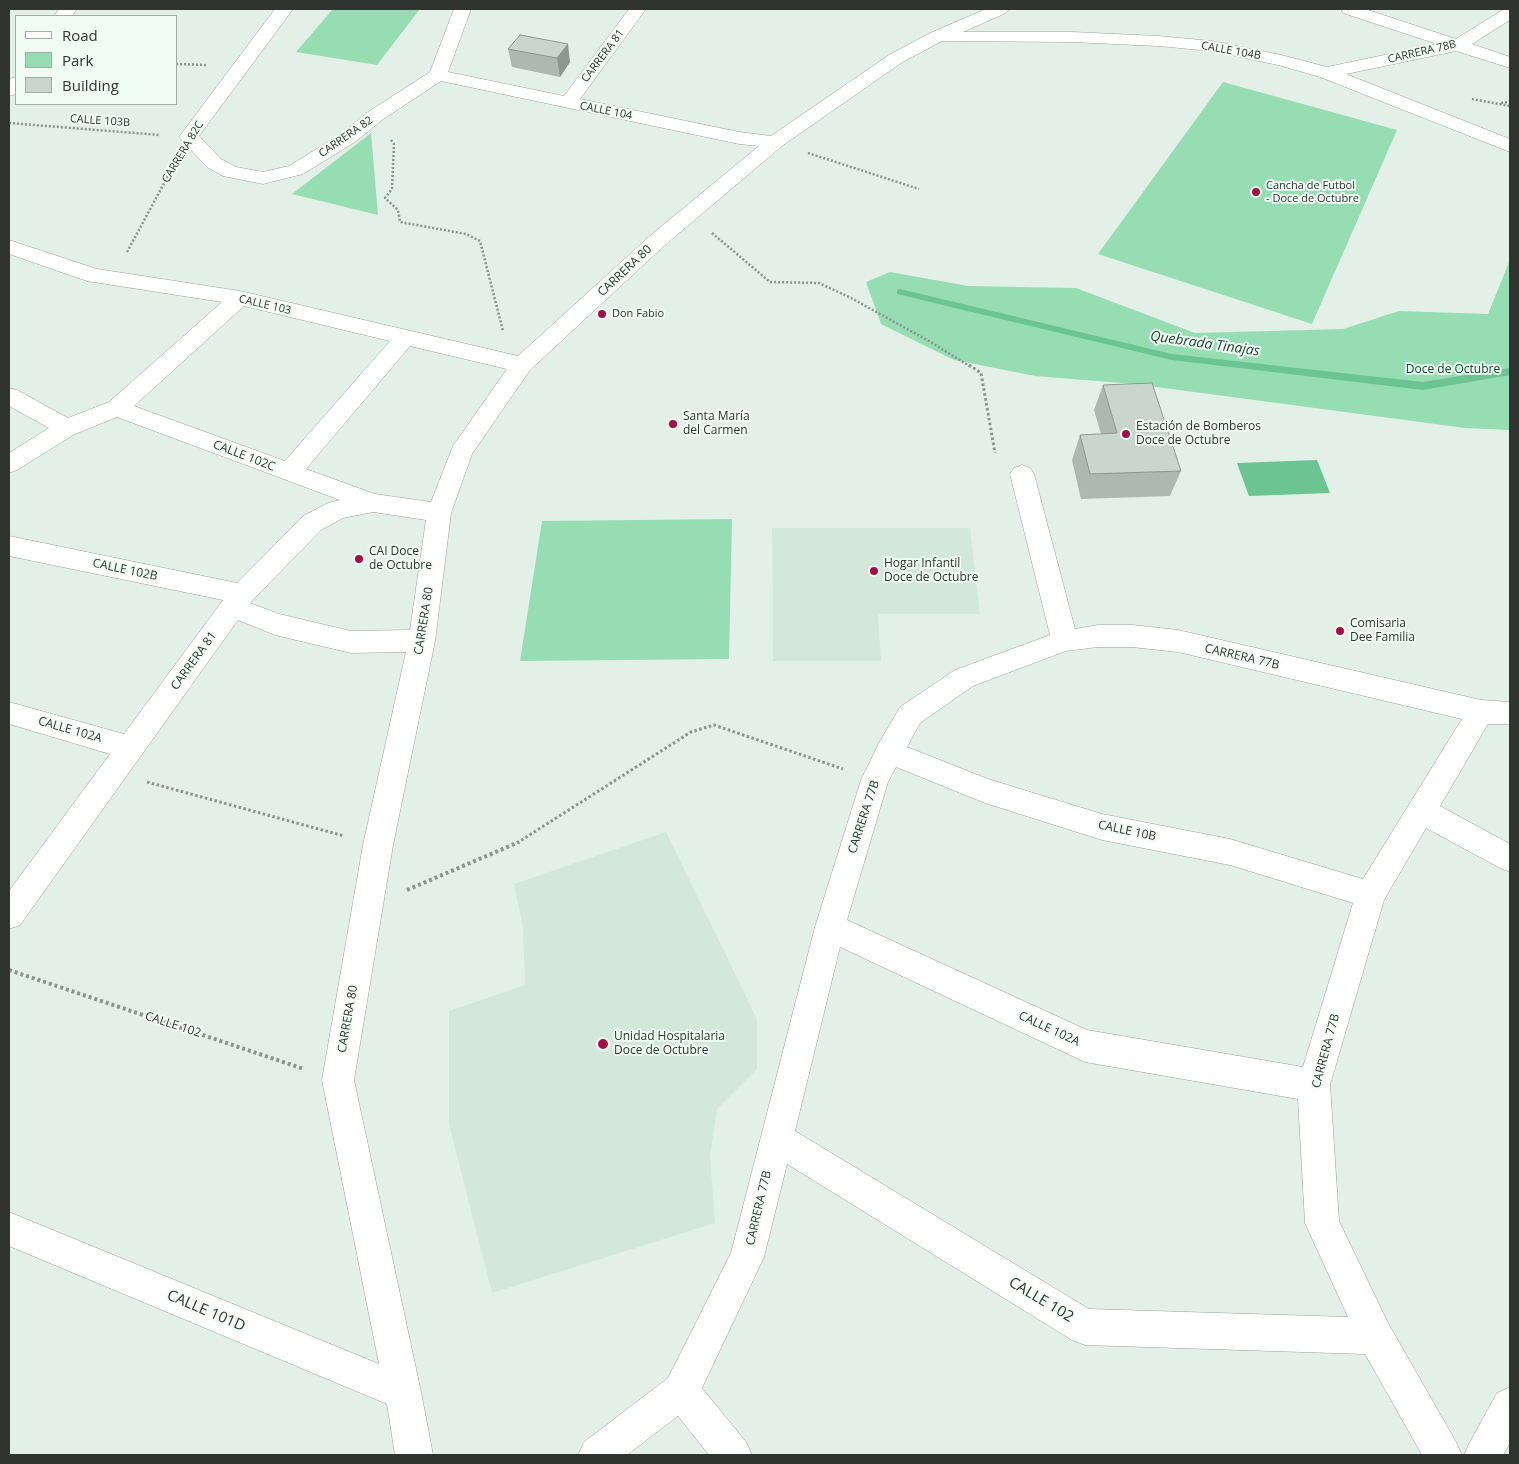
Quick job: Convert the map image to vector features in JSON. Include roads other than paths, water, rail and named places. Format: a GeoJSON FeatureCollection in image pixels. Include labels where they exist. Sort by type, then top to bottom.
{"type":"FeatureCollection","features":[{"type":"Feature","properties":{"kind":"street","name":"CARRERA 82C"},"geometry":{"type":"LineString","coordinates":[[189,137],[284,9]]}},
{"type":"Feature","properties":{"kind":"street"},"geometry":{"type":"LineString","coordinates":[[438,75],[462,9]]}},
{"type":"Feature","properties":{"kind":"street","name":"CARRERA 80"},"geometry":{"type":"LineString","coordinates":[[407,1432],[338,1080],[378,845],[422,641],[439,513],[461,452],[522,365],[658,240],[775,142],[894,59],[997,9]]}},
{"type":"Feature","properties":{"kind":"street"},"geometry":{"type":"LineString","coordinates":[[1349,9],[1510,62]]}},
{"type":"Feature","properties":{"kind":"street","name":"CARRERA 81"},"geometry":{"type":"LineString","coordinates":[[568,103],[640,10]]}},
{"type":"Feature","properties":{"kind":"street","name":"CARRERA 78B"},"geometry":{"type":"LineString","coordinates":[[1326,73],[1460,45],[1510,13]]}},
{"type":"Feature","properties":{"kind":"street","name":"CALLE 104B"},"geometry":{"type":"LineString","coordinates":[[936,38],[1072,37],[1194,44],[1247,53],[1390,91],[1510,146]]}},
{"type":"Feature","properties":{"kind":"street","name":"CARRERA 82"},"geometry":{"type":"LineString","coordinates":[[189,137],[214,163],[230,172],[263,178],[296,170],[348,138],[375,116],[438,75]]}},
{"type":"Feature","properties":{"kind":"street","name":"CALLE 104"},"geometry":{"type":"LineString","coordinates":[[438,75],[739,138],[775,142]]}},
{"type":"Feature","properties":{"kind":"street","name":"CALLE 103"},"geometry":{"type":"LineString","coordinates":[[9,247],[94,276],[240,298],[404,339],[522,365]]}},
{"type":"Feature","properties":{"kind":"street"},"geometry":{"type":"LineString","coordinates":[[9,464],[67,428],[117,408],[240,298]]}},
{"type":"Feature","properties":{"kind":"street"},"geometry":{"type":"LineString","coordinates":[[289,472],[404,339]]}},
{"type":"Feature","properties":{"kind":"street"},"geometry":{"type":"LineString","coordinates":[[9,396],[67,428]]}},
{"type":"Feature","properties":{"kind":"street","name":"CALLE 102C"},"geometry":{"type":"LineString","coordinates":[[117,408],[373,503]]}},
{"type":"Feature","properties":{"kind":"street"},"geometry":{"type":"LineString","coordinates":[[1022,474],[1065,641]]}},
{"type":"Feature","properties":{"kind":"street","name":"CARRERA 81"},"geometry":{"type":"LineString","coordinates":[[9,915],[237,601],[312,523],[337,510],[373,503],[439,513]]}},
{"type":"Feature","properties":{"kind":"street","name":"CALLE 102B"},"geometry":{"type":"LineString","coordinates":[[9,546],[237,601],[275,624],[351,642],[422,641]]}},
{"type":"Feature","properties":{"kind":"street","name":"CARRERA 77B"},"geometry":{"type":"LineString","coordinates":[[597,1455],[680,1391],[747,1257],[830,928],[875,780],[910,715],[964,678],[1065,641],[1098,636],[1132,636],[1178,641],[1496,712],[1421,810],[1370,895],[1314,1085],[1322,1224],[1374,1336],[1443,1455]]}},
{"type":"Feature","properties":{"kind":"street","name":"CALLE 102A"},"geometry":{"type":"LineString","coordinates":[[9,713],[130,748]]}},
{"type":"Feature","properties":{"kind":"street","name":"CALLE 10B"},"geometry":{"type":"LineString","coordinates":[[889,752],[985,790],[1102,827],[1230,852],[1370,895]]}},
{"type":"Feature","properties":{"kind":"street"},"geometry":{"type":"LineString","coordinates":[[1421,810],[1510,859]]}},
{"type":"Feature","properties":{"kind":"street","name":"CALLE 102A"},"geometry":{"type":"LineString","coordinates":[[830,928],[1086,1046],[1314,1085]]}},
{"type":"Feature","properties":{"kind":"street","name":"CALLE 102"},"geometry":{"type":"LineString","coordinates":[[776,1138],[1085,1327],[1374,1336]]}},
{"type":"Feature","properties":{"kind":"street","name":"CALLE 101D"},"geometry":{"type":"LineString","coordinates":[[9,1229],[407,1432]]}},
{"type":"Feature","properties":{"kind":"street"},"geometry":{"type":"LineString","coordinates":[[680,1391],[733,1455]]}},
{"type":"Feature","properties":{"kind":"street"},"geometry":{"type":"LineString","coordinates":[[1483,1455],[1510,1406]]}},
{"type":"Feature","properties":{"kind":"waterway","name":"Quebrada Tinajas"},"geometry":{"type":"LineString","coordinates":[[900,292],[1172,357],[1423,386],[1510,372]]}},
{"type":"Feature","properties":{"kind":"place","name":"Cancha de Futbol - Doce de Octubre"},"geometry":{"type":"Point","coordinates":[1256,192]}},
{"type":"Feature","properties":{"kind":"place","name":"Don Fabio"},"geometry":{"type":"Point","coordinates":[602,314]}},
{"type":"Feature","properties":{"kind":"place","name":"Santa María del Carmen"},"geometry":{"type":"Point","coordinates":[673,424]}},
{"type":"Feature","properties":{"kind":"place","name":"Estación de Bomberos Doce de Octubre"},"geometry":{"type":"Point","coordinates":[1126,434]}},
{"type":"Feature","properties":{"kind":"place","name":"CAI Doce de Octubre"},"geometry":{"type":"Point","coordinates":[359,559]}},
{"type":"Feature","properties":{"kind":"place","name":"Hogar Infantil Doce de Octubre"},"geometry":{"type":"Point","coordinates":[874,571]}},
{"type":"Feature","properties":{"kind":"place","name":"Comisaria Dee Familia"},"geometry":{"type":"Point","coordinates":[1340,631]}},
{"type":"Feature","properties":{"kind":"place","name":"Unidad Hospitalaria Doce de Octubre"},"geometry":{"type":"Point","coordinates":[603,1044]}},
{"type":"Feature","properties":{"kind":"park label","name":"Doce de Octubre"},"geometry":{"type":"Point","coordinates":[1453,370]}}]}
